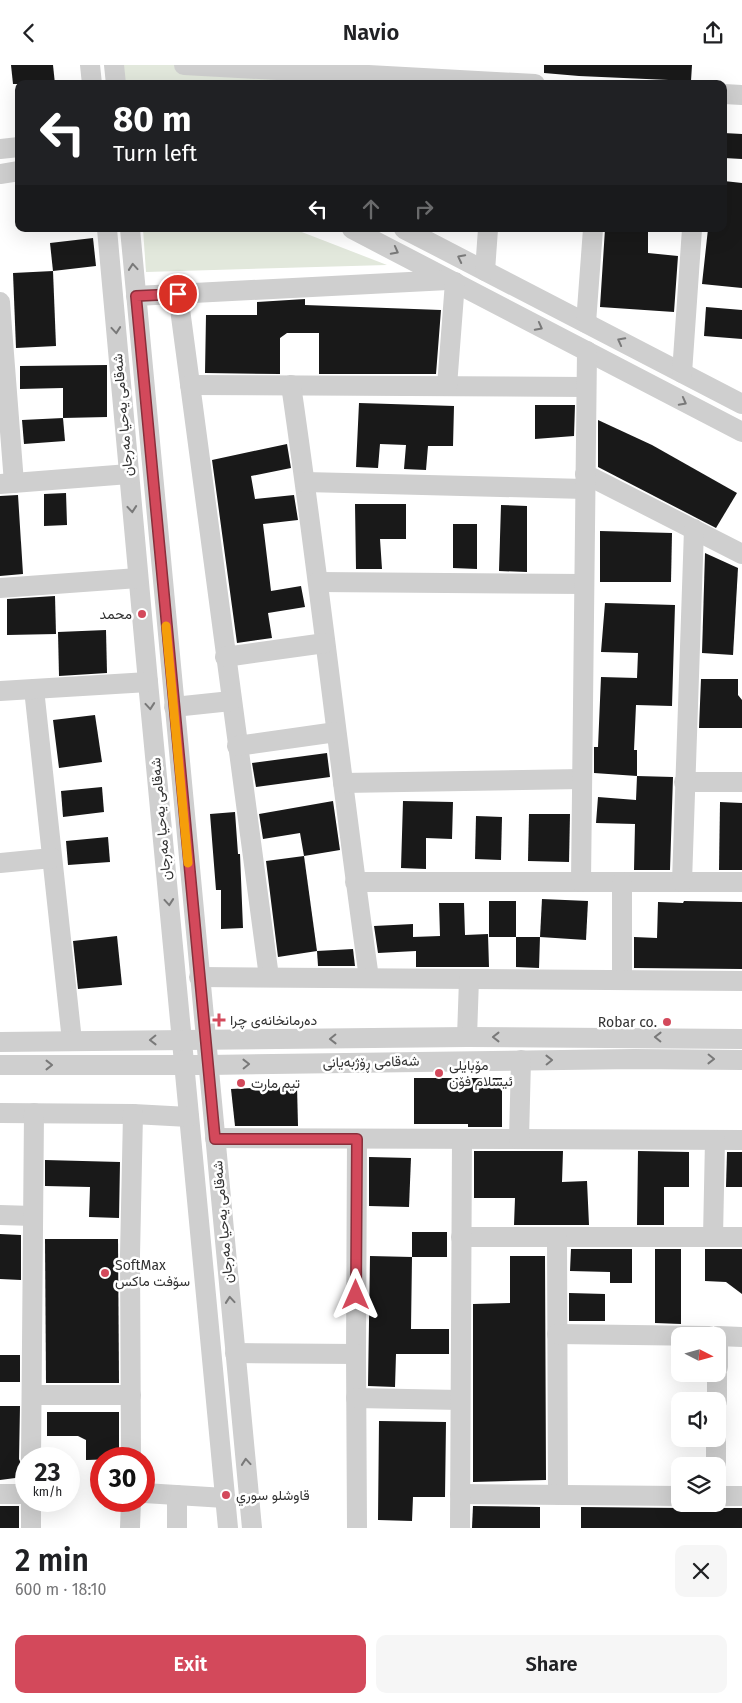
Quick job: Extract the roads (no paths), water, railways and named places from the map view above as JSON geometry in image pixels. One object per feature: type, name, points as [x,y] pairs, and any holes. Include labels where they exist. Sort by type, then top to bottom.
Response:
[{"type":"street","points":[[90,65],[92,80]]},
{"type":"street","points":[[114,65],[116,80]]},
{"type":"street","points":[[184,65],[416,71],[500,77],[515,80]]},
{"type":"street","points":[[727,94],[742,95]]},
{"type":"street","points":[[0,149],[15,147]]},
{"type":"street","points":[[0,174],[15,172]]},
{"type":"street","name":"شەقامی یەحیا مەرجان","points":[[107,232],[228,1528]]},
{"type":"street","name":"شەقامی یەحیا مەرجان","points":[[130,232],[252,1528]]},
{"type":"street","points":[[358,232],[742,433]]},
{"type":"street","points":[[410,232],[742,404]]},
{"type":"street","points":[[485,271],[488,232]]},
{"type":"street","points":[[586,323],[594,232]]},
{"type":"street","points":[[682,373],[692,232]]},
{"type":"street","points":[[136,296],[452,281]]},
{"type":"street","points":[[447,386],[452,281]]},
{"type":"street","points":[[178,294],[269,977]]},
{"type":"street","points":[[0,302],[7,484],[129,474]]},
{"type":"street","points":[[581,882],[587,351]]},
{"type":"street","points":[[631,375],[644,353]]},
{"type":"street","points":[[190,385],[586,387]]},
{"type":"street","points":[[291,385],[318,582],[355,882],[370,978]]},
{"type":"street","points":[[305,482],[585,481],[694,529],[742,554]]},
{"type":"street","points":[[682,882],[694,529]]},
{"type":"street","points":[[0,588],[138,578]]},
{"type":"street","points":[[318,582],[584,584]]},
{"type":"street","points":[[142,620],[166,619]]},
{"type":"street","points":[[225,657],[325,643]]},
{"type":"street","points":[[0,691],[148,682]]},
{"type":"street","points":[[34,689],[72,1041]]},
{"type":"street","points":[[174,707],[231,701]]},
{"type":"street","points":[[237,746],[336,732]]},
{"type":"street","points":[[343,783],[582,779]]},
{"type":"street","points":[[684,782],[742,782]]},
{"type":"street","points":[[0,863],[52,858]]},
{"type":"street","points":[[355,882],[742,882]]},
{"type":"street","points":[[622,882],[622,980]]},
{"type":"street","points":[[199,977],[742,981]]},
{"type":"street","points":[[467,1037],[469,979]]},
{"type":"street","name":"شەقامی ڕۆژبەیانی","points":[[0,1042],[467,1037],[742,1039]]},
{"type":"street","points":[[634,1037],[634,1059]]},
{"type":"street","name":"شەقامی ڕۆژبەیانی","points":[[0,1065],[208,1065],[634,1059],[742,1060]]},
{"type":"street","points":[[519,1139],[521,1060]]},
{"type":"street","points":[[0,1113],[133,1114],[189,1117]]},
{"type":"street","points":[[31,1447],[34,1113]]},
{"type":"street","points":[[131,1447],[130,1255],[133,1114]]},
{"type":"street","points":[[215,1139],[742,1140]]},
{"type":"street","points":[[357,1139],[357,1528]]},
{"type":"street","points":[[460,1528],[462,1139]]},
{"type":"street","points":[[714,1140],[714,1237]]},
{"type":"street","points":[[0,1215],[33,1216]]},
{"type":"street","points":[[461,1237],[742,1237]]},
{"type":"street","points":[[557,1237],[558,1495]]},
{"type":"street","points":[[557,1333],[671,1335]]},
{"type":"street","points":[[726,1336],[742,1337]]},
{"type":"street","points":[[235,1353],[356,1354]]},
{"type":"street","points":[[32,1395],[131,1395]]},
{"type":"street","points":[[356,1398],[460,1400]]},
{"type":"street","points":[[219,1429],[242,1427]]},
{"type":"street","points":[[0,1494],[15,1495]]},
{"type":"street","points":[[155,1494],[225,1498]]},
{"type":"street","points":[[460,1494],[671,1495]]},
{"type":"street","points":[[177,1495],[177,1528]]},
{"type":"street","points":[[726,1496],[742,1496]]},
{"type":"street","points":[[31,1512],[31,1528]]},
{"type":"street","points":[[130,1528],[131,1512]]},
{"type":"place","name":"محمد","points":[[142,614]]},
{"type":"place","name":"دەرمانخانەی چرا","points":[[219,1020]]},
{"type":"place","name":"Robar co.","points":[[667,1022]]},
{"type":"place","name":"مۆبایلی ئیسلام فۆن","points":[[439,1073]]},
{"type":"place","name":"تیم مارت","points":[[241,1083]]},
{"type":"place","name":"SoftMax سۆفت ماکس","points":[[105,1273]]},
{"type":"place","name":"قاوشلو سوري","points":[[226,1495]]}]
